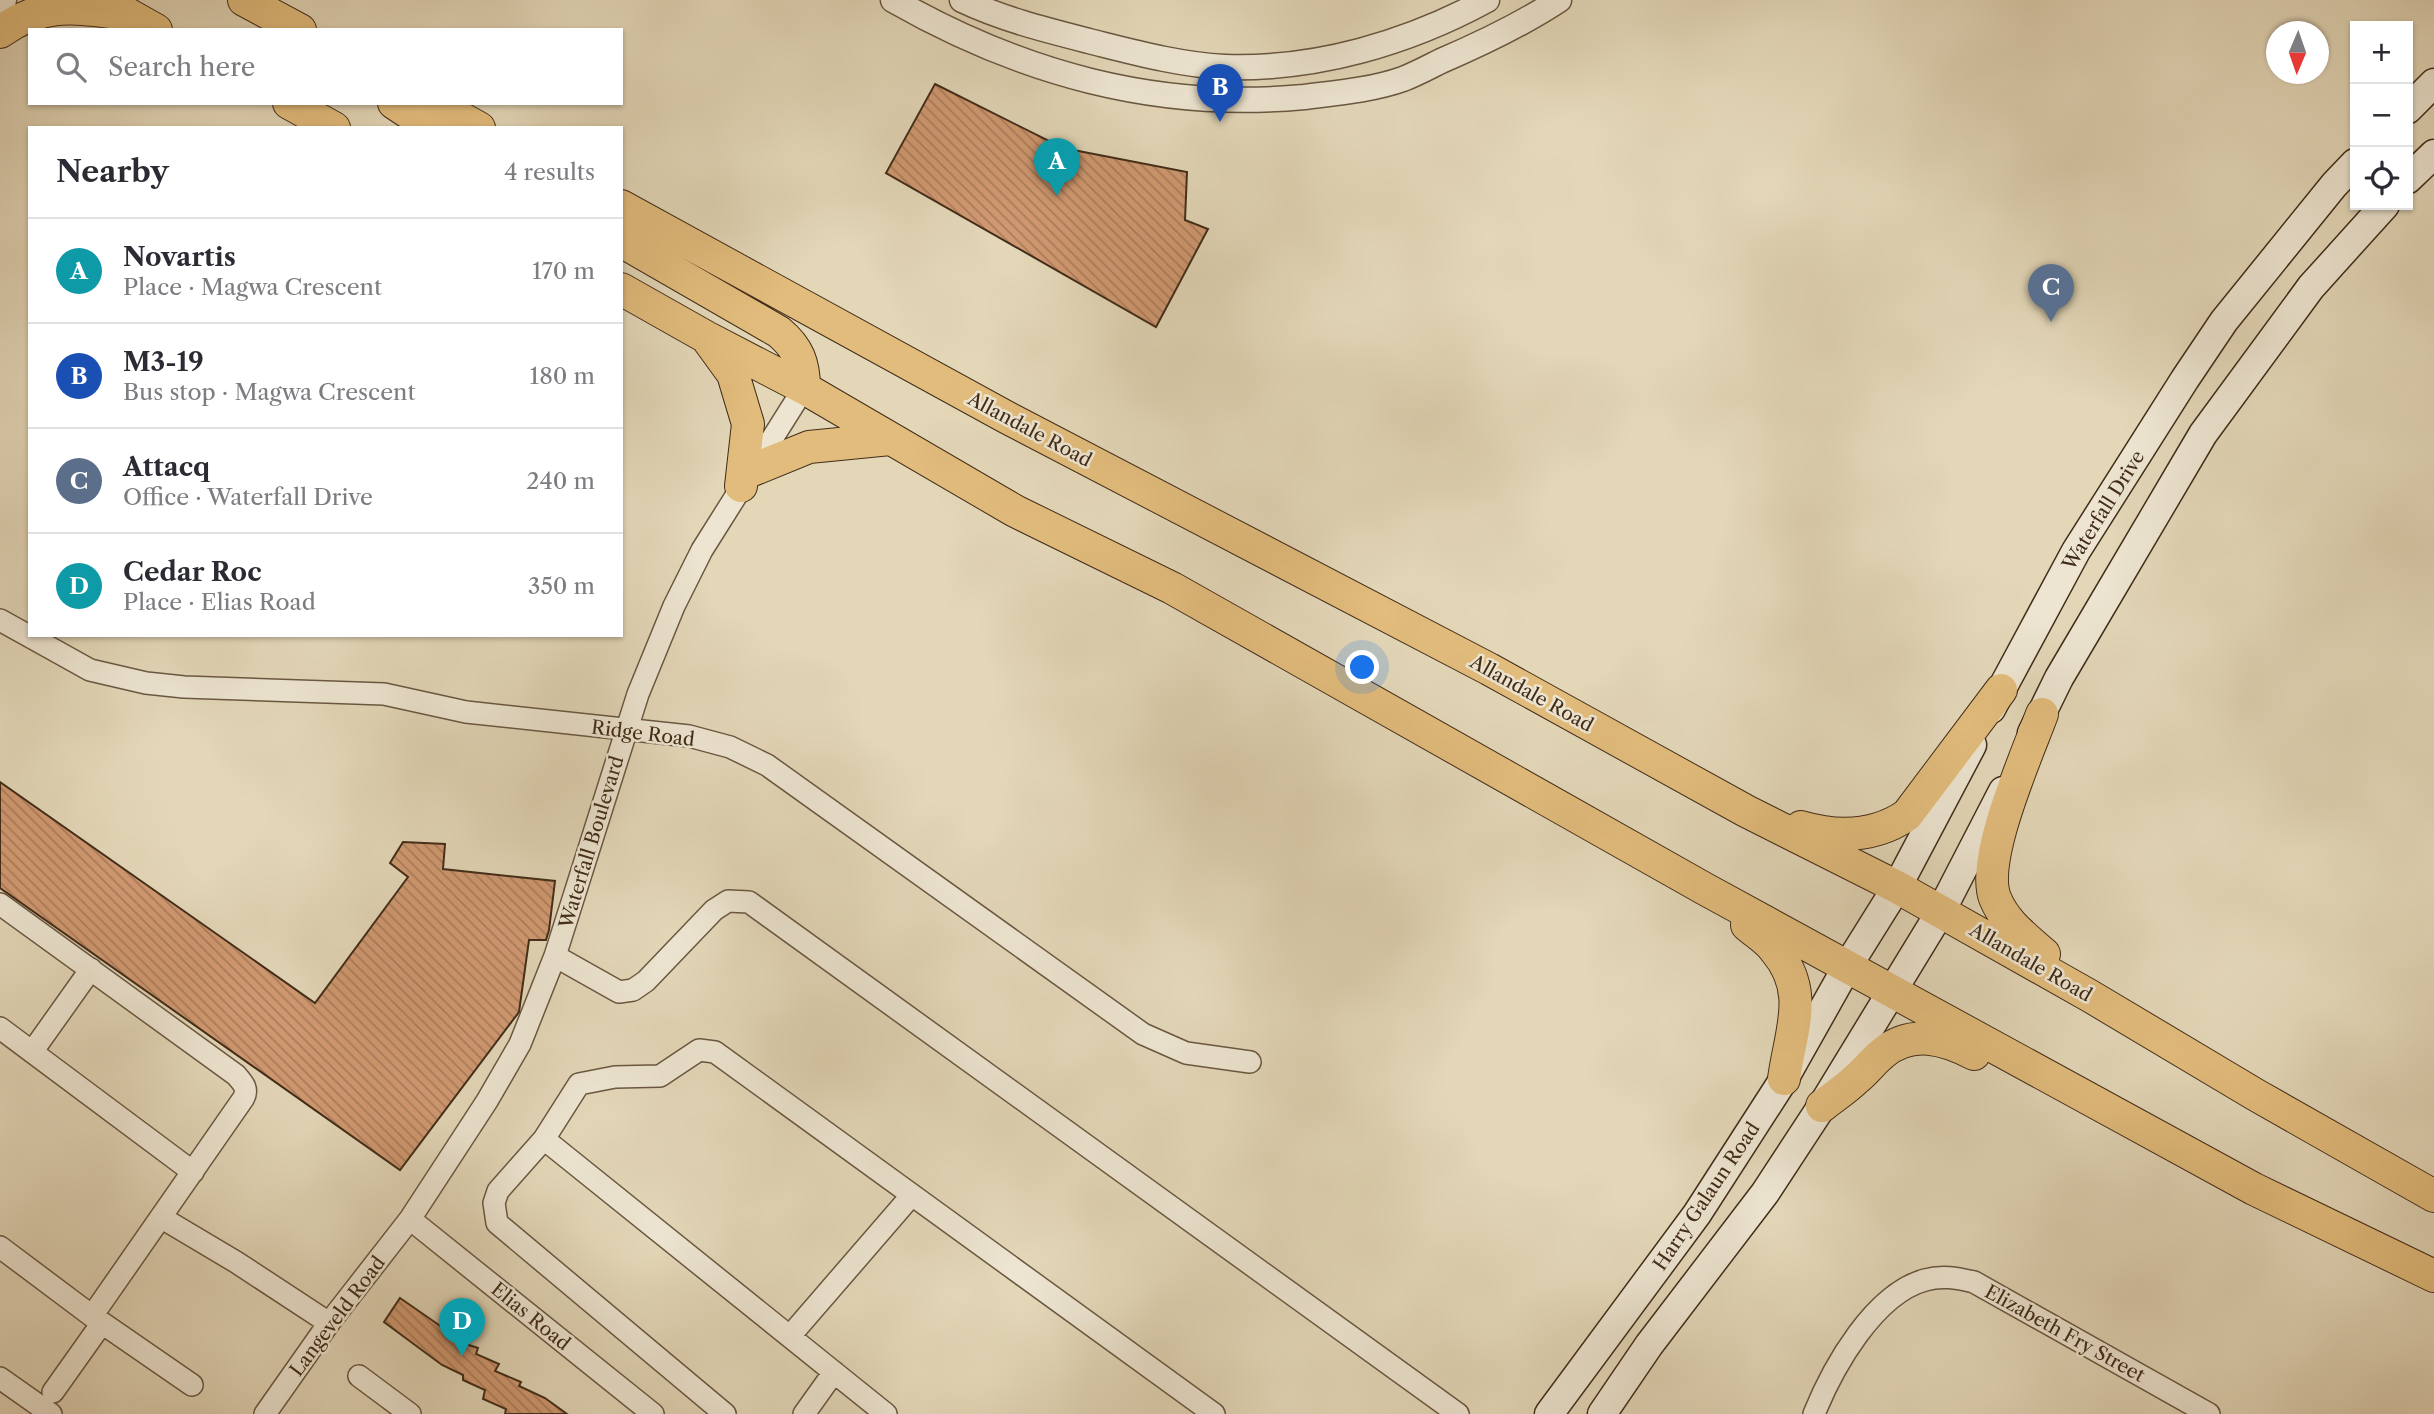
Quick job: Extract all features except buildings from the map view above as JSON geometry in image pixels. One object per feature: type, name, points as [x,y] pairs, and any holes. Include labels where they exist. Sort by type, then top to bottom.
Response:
[{"type":"main road","points":[[244,0],[296,28]]},
{"type":"main road","points":[[0,32],[13,22],[59,7],[114,7],[152,28]]},
{"type":"main road","points":[[2413,104],[2434,83]]},
{"type":"main road","points":[[293,105],[330,126]]},
{"type":"main road","points":[[397,105],[429,126]]},
{"type":"main road","points":[[439,105],[475,126]]},
{"type":"main road","points":[[2413,174],[2434,153]]},
{"type":"main road","name":"Waterfall Drive","points":[[1847,967],[1897,887],[2076,551],[2224,321],[2334,184],[2350,168]]},
{"type":"main road","name":"Allandale Road","points":[[623,207],[1006,417],[1489,669],[1746,811],[1941,911],[2434,1196]]},
{"type":"main road","points":[[1941,911],[2059,678],[2203,434],[2311,286],[2380,210]]},
{"type":"main road","points":[[623,242],[779,332],[797,350],[804,371],[804,388]]},
{"type":"main road","points":[[623,290],[804,388],[1015,511],[1172,588],[1705,889],[2254,1189],[2434,1276]]},
{"type":"main road","points":[[706,337],[733,374],[748,424],[746,479],[809,447],[890,439]]},
{"type":"main road","points":[[1746,811],[1819,832],[1844,835],[1867,833],[1891,826],[1907,815],[1918,802],[2001,690]]},
{"type":"main road","points":[[2042,714],[1997,839],[1993,888],[2002,911],[2014,928],[2090,996]]},
{"type":"main road","points":[[1705,889],[1775,949],[1794,985],[1797,1003],[1784,1079]]},
{"type":"main road","name":"Harry Galaun Road","points":[[1602,1414],[1649,1345],[1765,1192],[1822,1106],[1941,911]]},
{"type":"main road","name":"Harry Galaun Road","points":[[1549,1414],[1697,1214],[1784,1079],[1847,967]]},
{"type":"main road","points":[[1822,1106],[1855,1081],[1884,1052],[1898,1043],[1915,1039],[1944,1041],[2012,1070],[2062,1084]]},
{"type":"street","points":[[0,6],[4,0]]},
{"type":"street","points":[[893,0],[925,8],[994,50],[1049,70],[1106,85],[1181,98],[1264,100],[1337,93],[1403,79],[1524,23],[1559,0]]},
{"type":"street","points":[[962,0],[987,12],[1149,56],[1224,67],[1283,65],[1354,53],[1401,40],[1487,0]]},
{"type":"street","name":"Waterfall Boulevard","points":[[410,1219],[487,1101],[520,1044],[555,956],[638,694],[674,606],[702,550],[804,388]]},
{"type":"street","name":"Ridge Road","points":[[0,620],[28,636]]},
{"type":"street","name":"Ridge Road","points":[[31,637],[90,670],[146,683],[184,687],[384,694],[466,712],[689,736],[730,747],[767,765],[1143,1034],[1186,1053],[1250,1062]]},
{"type":"street","points":[[555,956],[619,992],[633,990],[646,981],[714,910],[728,901],[749,902],[1458,1414]]},
{"type":"street","points":[[0,904],[236,1075],[244,1083],[246,1094],[162,1218],[53,1392]]},
{"type":"street","points":[[32,1052],[91,970]]},
{"type":"street","points":[[1,1031],[193,1172]]},
{"type":"street","points":[[725,1414],[497,1223],[494,1203],[498,1191],[544,1139],[579,1084],[615,1077],[660,1076],[699,1050],[715,1052],[1214,1414]]},
{"type":"street","points":[[544,1139],[886,1414]]},
{"type":"street","points":[[790,1336],[911,1196]]},
{"type":"street","points":[[162,1218],[236,1262],[329,1323]]},
{"type":"street","name":"Langeveld Road","points":[[265,1414],[329,1323],[410,1219]]},
{"type":"street","name":"Elias Road","points":[[410,1219],[653,1414]]},
{"type":"street","points":[[0,1247],[97,1320],[192,1385]]},
{"type":"street","name":"Elizabeth Fry Street","points":[[1814,1414],[1853,1342],[1893,1295],[1927,1279],[1951,1276],[1974,1282],[2209,1414]]},
{"type":"street","points":[[804,1414],[834,1372]]},
{"type":"street","points":[[359,1376],[410,1414]]},
{"type":"street","points":[[0,1378],[51,1414]]},
{"type":"place","name":"M3-19","points":[[1220,122]]},
{"type":"place","name":"Novartis","points":[[1057,196]]},
{"type":"place","name":"Attacq","points":[[2051,322]]},
{"type":"place","name":"Cedar Roc","points":[[462,1356]]}]
